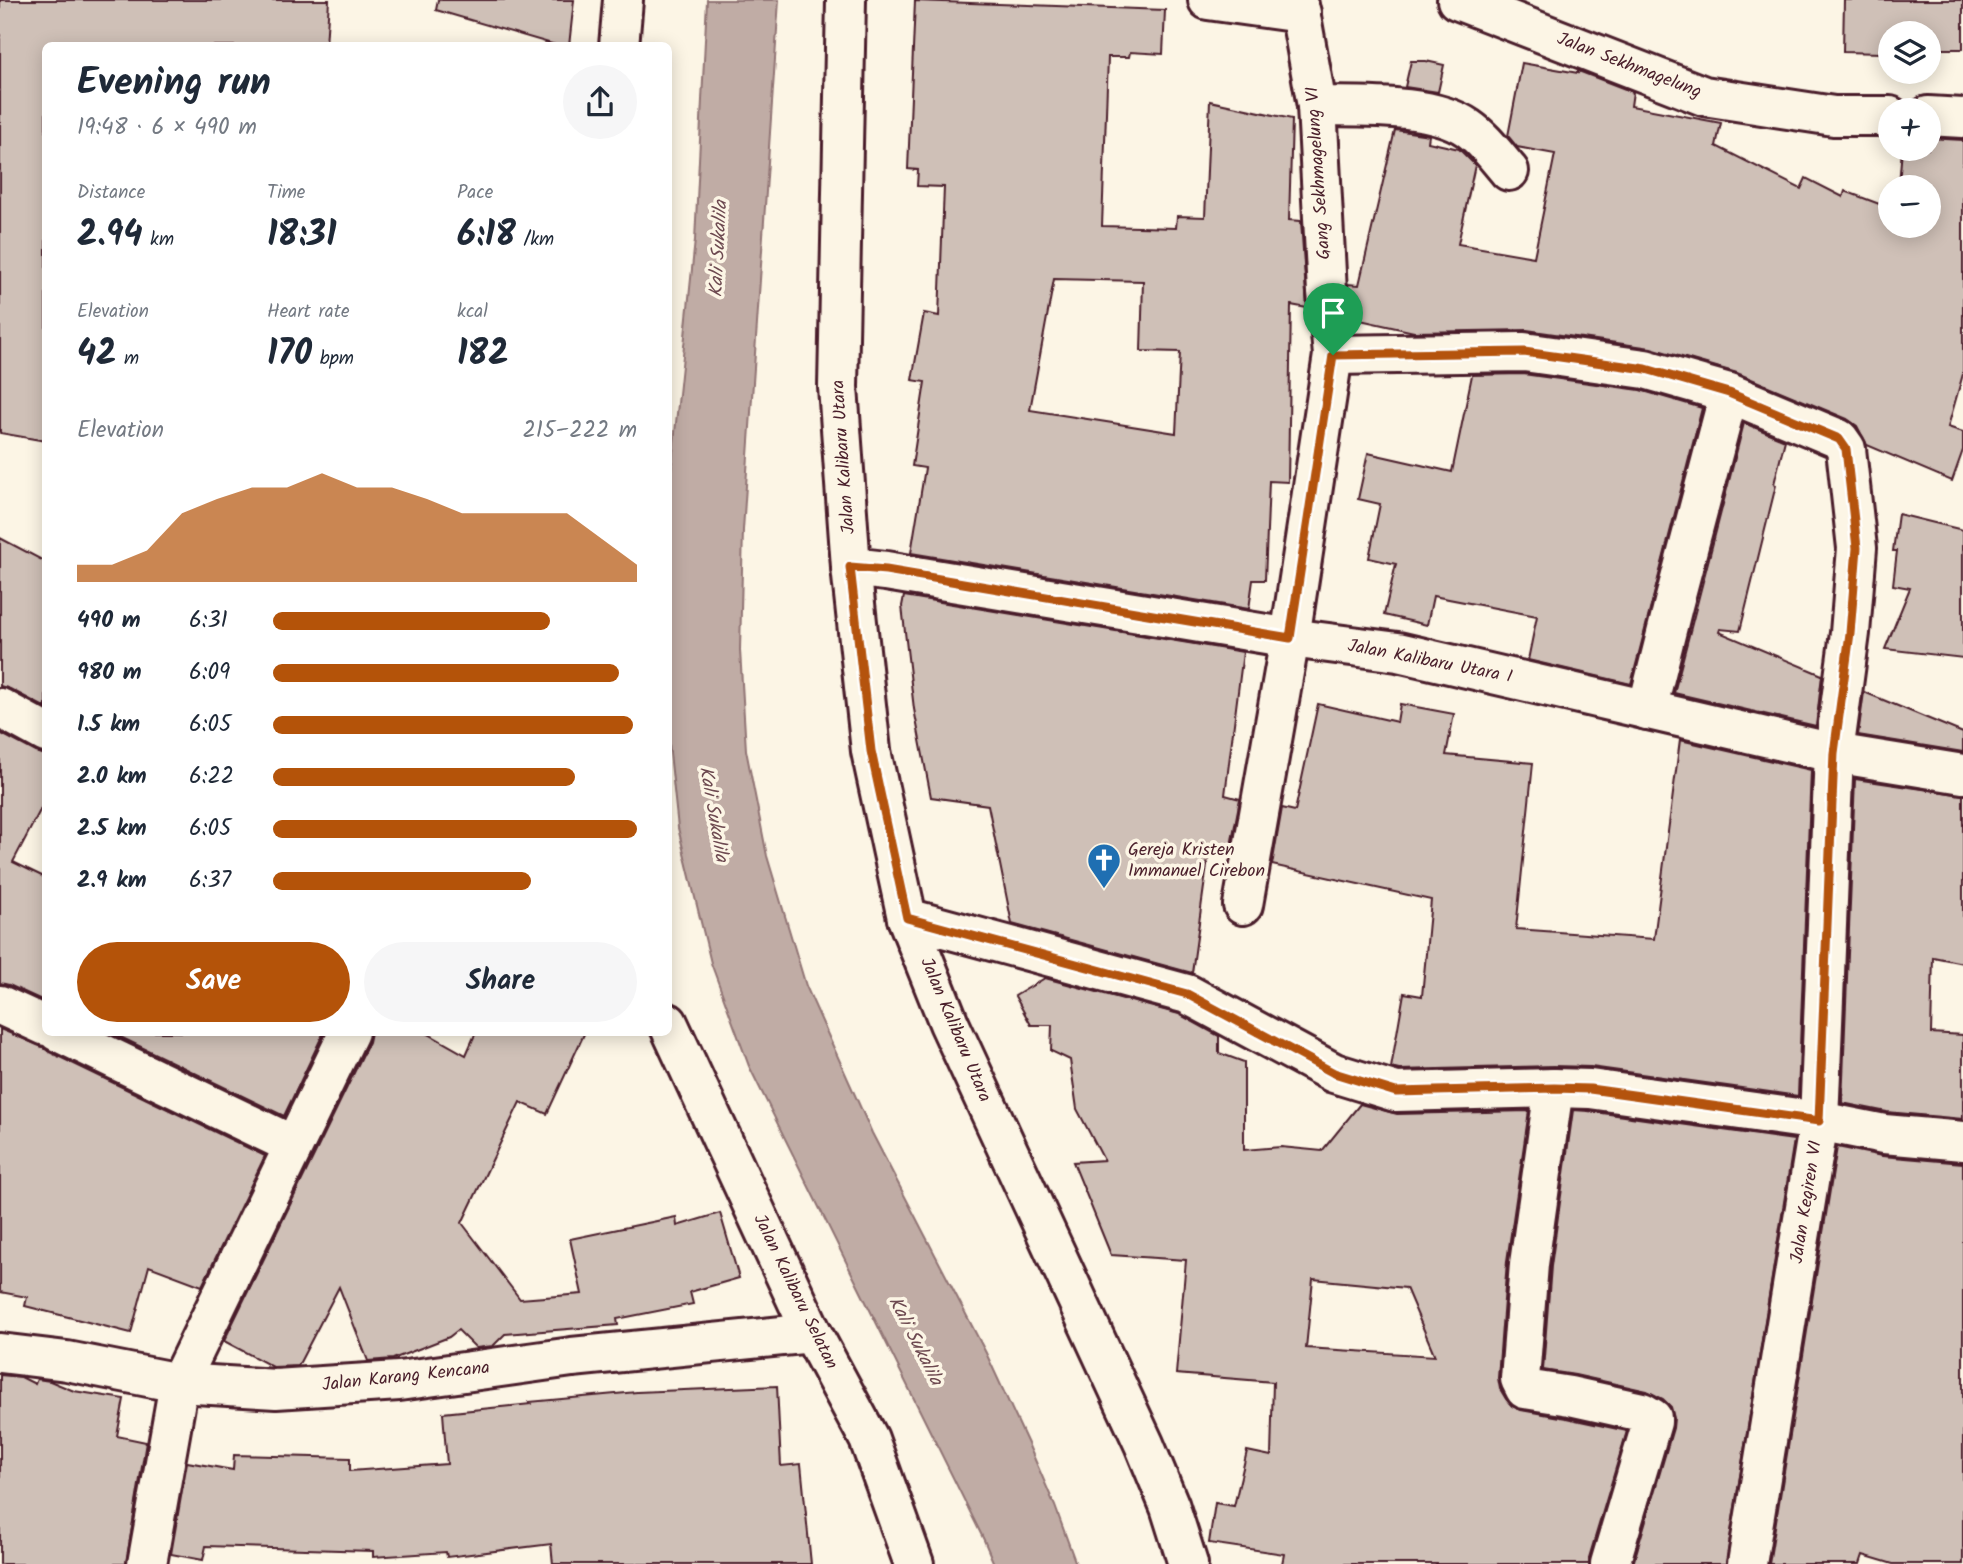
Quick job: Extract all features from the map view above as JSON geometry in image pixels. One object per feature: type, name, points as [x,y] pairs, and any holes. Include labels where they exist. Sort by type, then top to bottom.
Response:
[{"type":"street","points":[[619,42],[623,0]]},
{"type":"street","name":"Jalan Kalibaru Utara","points":[[846,0],[838,387],[850,567],[871,751],[907,918],[949,1023],[1144,1444],[1170,1507],[1188,1564]]},
{"type":"street","points":[[1208,0],[1300,7]]},
{"type":"street","name":"Jalan Sekhmagelung","points":[[1457,0],[1704,96],[1834,116],[1878,116]]},
{"type":"street","name":"Gang Sekhmagelung VI","points":[[1243,905],[1290,638],[1333,355],[1317,106],[1300,7]]},
{"type":"street","points":[[1317,106],[1413,109],[1465,125],[1509,172]]},
{"type":"street","points":[[1941,117],[1963,118]]},
{"type":"street","name":"Jalan Kegiren VI","points":[[1333,355],[1524,352],[1646,369],[1729,393],[1839,439],[1846,449],[1857,548],[1850,633],[1834,753],[1819,1121],[1748,1564]]},
{"type":"street","points":[[1647,710],[1729,393]]},
{"type":"street","name":"Jalan Kalibaru Utara I","points":[[850,567],[886,570],[1290,638],[1398,652],[1834,753],[1963,774]]},
{"type":"street","points":[[0,708],[42,731]]},
{"type":"street","points":[[907,918],[1187,994],[1334,1073],[1396,1092],[1590,1089],[1819,1121],[1884,1134],[1963,1141]]},
{"type":"street","points":[[0,1005],[42,1025]]},
{"type":"street","name":"Jalan Kalibaru Selatan","points":[[672,1032],[812,1333],[869,1439],[914,1564]]},
{"type":"street","points":[[66,1036],[293,1145]]},
{"type":"street","points":[[147,1564],[179,1383],[347,1036]]},
{"type":"street","points":[[1554,1088],[1529,1264],[1520,1379],[1525,1389],[1642,1412],[1652,1418],[1610,1564]]},
{"type":"street","name":"Jalan Karang Kencana","points":[[0,1353],[66,1361],[179,1383],[276,1389],[398,1381],[572,1357],[812,1333]]},
{"type":"water","name":"Kali Sukalila","points":[[707,0],[779,0],[743,530],[740,650],[746,750],[767,856],[806,986],[872,1133],[986,1353],[1055,1506],[1076,1564],[994,1564],[749,1066],[711,963],[678,828],[672,772],[672,461],[695,240]]},
{"type":"building","points":[[0,0],[329,0],[326,42],[42,42],[42,440],[0,433]]},
{"type":"building","points":[[438,0],[574,0],[569,42],[545,42],[436,10]]},
{"type":"building","points":[[1844,0],[1963,0],[1963,49],[1941,49],[1941,21],[1878,21],[1878,53],[1843,52]]},
{"type":"building","points":[[915,1],[1165,10],[1163,54],[1130,52],[1129,57],[1108,57],[1102,226],[1176,228],[1177,216],[1205,217],[1210,101],[1292,119],[1289,220],[1301,221],[1307,308],[1291,305],[1288,482],[1269,481],[1265,580],[1253,580],[1249,609],[911,553],[925,468],[912,466],[925,382],[912,380],[924,313],[939,316],[944,187],[917,186],[918,170],[908,169]],"holes":[[[1054,279],[1143,281],[1141,351],[1180,352],[1176,433],[1030,410]]]},
{"type":"building","points":[[1411,61],[1444,65],[1438,92],[1405,87]]},
{"type":"building","points":[[1522,63],[1578,71],[1633,92],[1631,106],[1721,123],[1716,146],[1801,189],[1806,178],[1843,197],[1845,191],[1878,203],[1878,238],[1941,238],[1941,175],[1900,175],[1901,161],[1941,161],[1941,139],[1963,140],[1963,374],[1948,427],[1963,432],[1963,450],[1952,481],[1867,445],[1857,426],[1847,419],[1737,373],[1651,348],[1527,330],[1414,332],[1351,318],[1348,284],[1359,285],[1395,130],[1429,135],[1428,142],[1459,149],[1475,165],[1458,244],[1534,257],[1555,154],[1517,147],[1508,136]]},
{"type":"building","points":[[1523,374],[1640,390],[1702,408],[1631,684],[1528,660],[1537,616],[1433,596],[1427,625],[1384,615],[1396,564],[1369,558],[1380,504],[1358,499],[1368,453],[1452,472],[1472,375]]},
{"type":"building","points":[[1744,423],[1785,440],[1740,631],[1720,629],[1719,632],[1822,675],[1816,726],[1674,693]]},
{"type":"building","points":[[1898,514],[1963,530],[1963,658],[1885,649],[1910,588],[1893,585],[1897,551],[1893,551]]},
{"type":"building","points":[[0,538],[42,560],[42,706],[0,686]]},
{"type":"building","points":[[904,596],[1243,652],[1225,795],[1240,799],[1229,856],[1209,851],[1192,973],[1012,924],[988,805],[931,797],[914,709],[902,606]]},
{"type":"building","points":[[1864,692],[1963,733],[1963,752],[1858,735]]},
{"type":"building","points":[[1318,704],[1397,722],[1400,704],[1454,714],[1446,755],[1533,763],[1516,929],[1654,939],[1680,740],[1811,770],[1798,1096],[1591,1067],[1391,1068],[1404,993],[1422,996],[1431,900],[1272,865],[1282,808],[1295,811]]},
{"type":"building","points":[[0,733],[42,754],[42,807],[13,862],[42,876],[42,1000],[0,983]]},
{"type":"building","points":[[1855,779],[1963,795],[1963,963],[1933,957],[1931,1033],[1963,1035],[1963,1119],[1887,1112],[1842,1103]]},
{"type":"building","points":[[1045,978],[1179,1014],[1219,1036],[1219,1053],[1244,1062],[1244,1150],[1281,1147],[1322,1151],[1360,1104],[1397,1114],[1529,1111],[1507,1261],[1498,1378],[1506,1399],[1521,1410],[1627,1431],[1589,1564],[1282,1564],[1284,1554],[1209,1543],[1215,1503],[1234,1506],[1247,1451],[1271,1456],[1273,1382],[1176,1374],[1186,1260],[1111,1255],[1073,1162],[1104,1160],[1077,1109],[1070,1060],[1051,1051],[1052,1025],[1031,1025],[1015,996]],"holes":[[[1313,1279],[1406,1288],[1435,1356],[1306,1348]]]},
{"type":"building","points":[[0,1029],[43,1047],[265,1156],[202,1286],[149,1266],[131,1333],[25,1306],[27,1297],[0,1292]]},
{"type":"building","points":[[118,1036],[322,1036],[284,1116]]},
{"type":"building","points":[[370,1036],[432,1036],[466,1055],[474,1036],[583,1036],[547,1114],[520,1102],[462,1223],[520,1299],[582,1294],[570,1239],[676,1217],[677,1226],[720,1213],[739,1278],[690,1292],[693,1304],[617,1319],[618,1325],[505,1334],[493,1346],[476,1348],[458,1330],[449,1337],[393,1359],[368,1361],[339,1287],[298,1366],[273,1367],[224,1341]]},
{"type":"building","points":[[1573,1110],[1794,1140],[1726,1564],[1633,1564],[1673,1428],[1671,1407],[1663,1399],[1647,1391],[1543,1370],[1551,1266]]},
{"type":"building","points":[[1837,1147],[1882,1156],[1963,1163],[1963,1564],[1893,1564],[1863,1555],[1860,1564],[1769,1564]]},
{"type":"building","points":[[0,1375],[21,1377],[35,1384],[37,1379],[50,1381],[74,1391],[124,1399],[117,1436],[146,1442],[126,1564],[0,1564]]},
{"type":"building","points":[[777,1386],[781,1466],[801,1464],[811,1564],[553,1564],[551,1544],[447,1557],[446,1552],[373,1557],[373,1551],[206,1546],[203,1560],[171,1554],[187,1462],[233,1470],[234,1455],[350,1458],[350,1471],[447,1464],[443,1413],[637,1392]]},
{"type":"place","name":"Gereja Kristen Immanuel Cirebon","points":[[1104,890]]},
{"type":"route","points":[[1524,352],[1646,369],[1729,393],[1843,443],[1849,462],[1857,548],[1850,633],[1834,753],[1819,1121],[1590,1089],[1396,1092],[1334,1073],[1187,994],[907,918],[871,751],[850,567],[886,570],[1290,638],[1333,355],[1524,352]]}]
